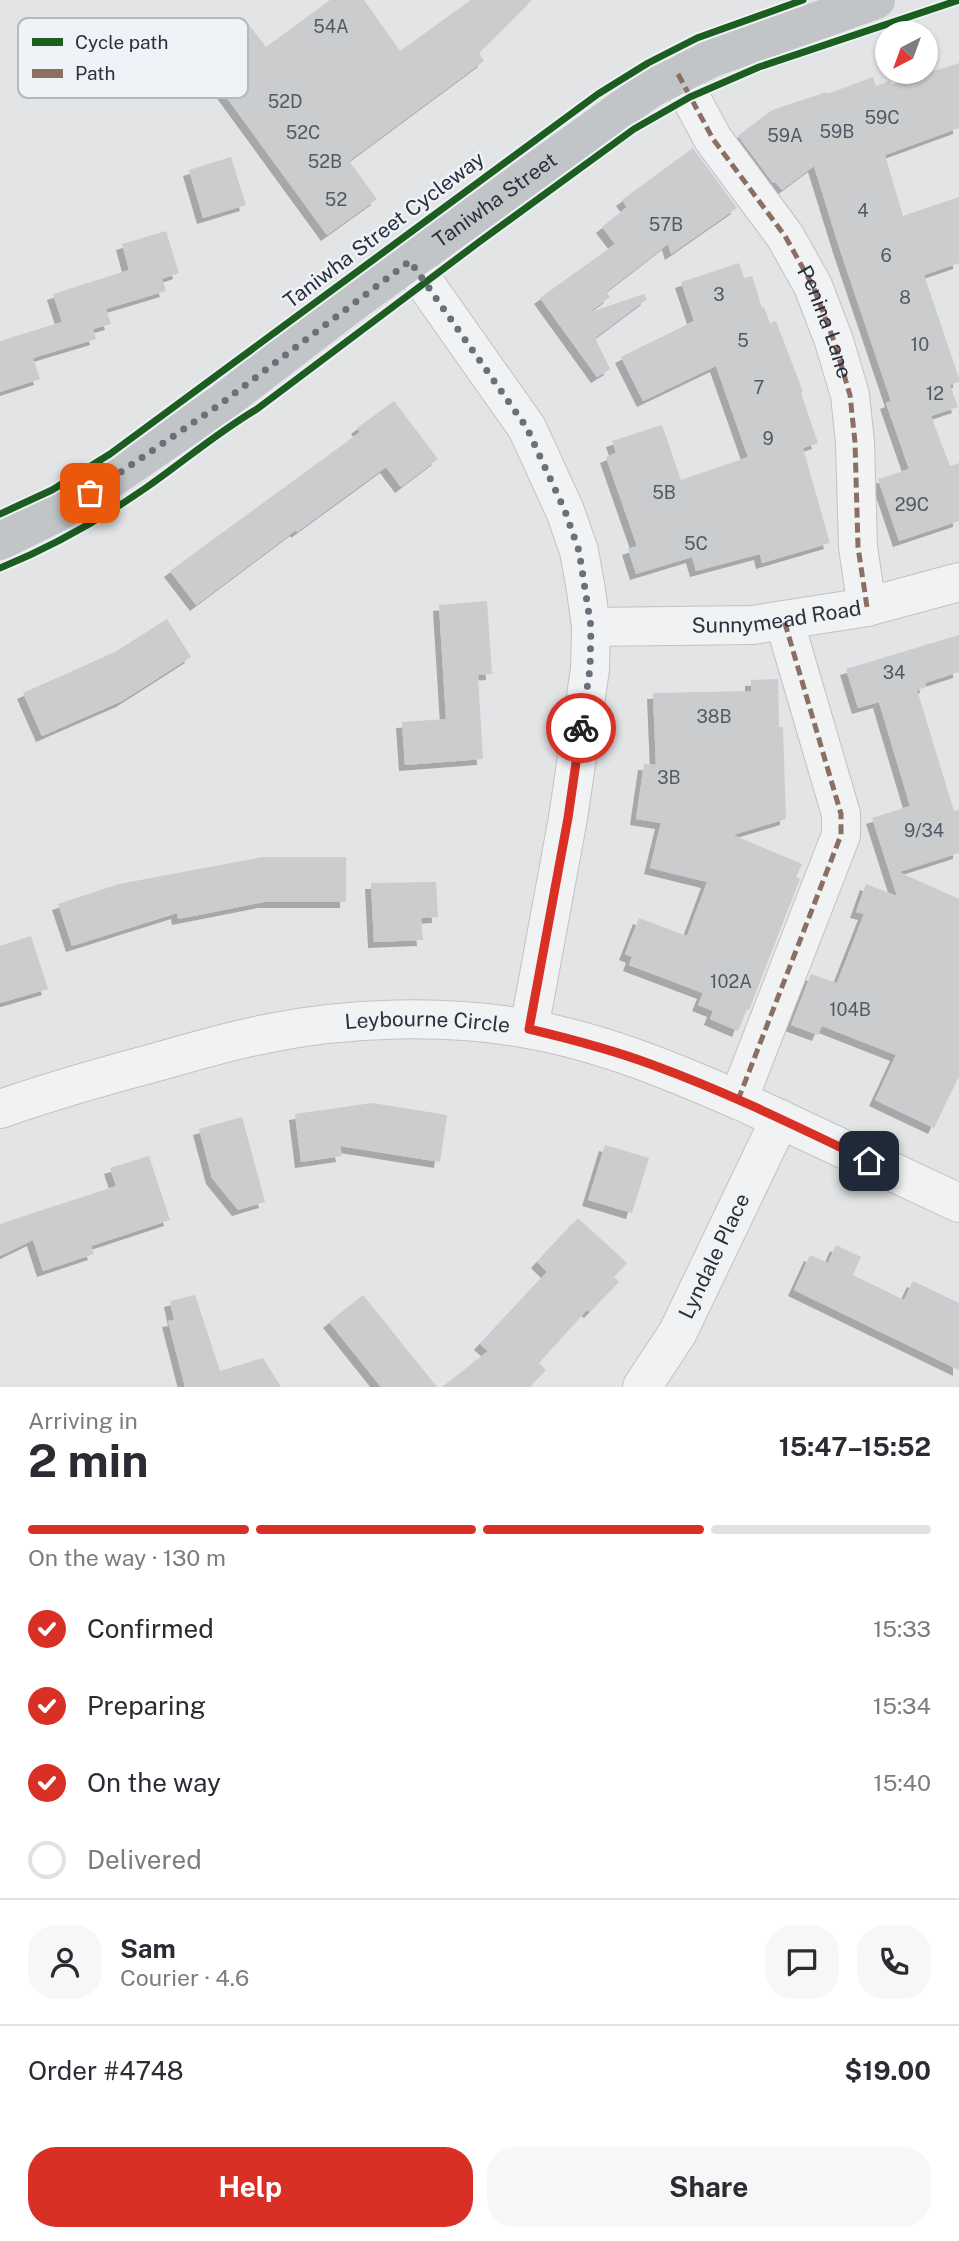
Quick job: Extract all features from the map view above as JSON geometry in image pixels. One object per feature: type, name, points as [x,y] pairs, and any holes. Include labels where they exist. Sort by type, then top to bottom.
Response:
[{"type":"main road","name":"Taniwha Street","points":[[0,541],[90,493],[219,405],[410,261],[650,89],[712,58],[876,0]]},
{"type":"street","name":"Penina Lane","points":[[678,74],[713,139],[785,236],[813,286],[834,341],[850,395],[855,442],[858,547],[867,607]]},
{"type":"street","points":[[410,261],[527,428],[565,511],[579,551],[591,627],[590,669],[568,818],[529,1029]]},
{"type":"street","name":"Sunnymead Road","points":[[591,627],[753,625],[867,607],[959,582]]},
{"type":"street","points":[[738,1100],[841,835],[841,814],[784,620]]},
{"type":"street","name":"Leybourne Circle","points":[[0,1109],[64,1087],[267,1033],[364,1021],[422,1019],[475,1022],[529,1029],[593,1045],[652,1064],[780,1119],[959,1203]]},
{"type":"street","name":"Lyndale Place","points":[[642,1387],[678,1332],[780,1119]]},
{"type":"building","points":[[330,0],[364,0],[400,51],[471,0],[532,0],[479,53],[484,61],[349,161],[377,199],[327,235],[227,98],[248,98],[248,24],[266,47]]},
{"type":"building","points":[[959,63],[959,128],[885,155],[903,216],[959,197],[959,263],[924,275],[959,378],[959,382],[950,385],[958,407],[931,416],[950,466],[959,463],[959,521],[899,541],[878,479],[909,469],[886,403],[891,401],[814,166],[782,190],[773,183],[738,136],[772,110],[873,77],[876,86],[938,84],[938,70]]},
{"type":"building","points":[[693,148],[737,208],[671,254],[668,244],[606,292],[610,297],[588,313],[644,294],[647,299],[595,338],[610,369],[597,377],[540,298],[615,244],[602,227],[627,207],[622,200]]},
{"type":"building","points":[[231,157],[246,205],[203,218],[189,170]]},
{"type":"building","points":[[166,231],[179,273],[162,279],[166,291],[106,309],[111,324],[93,329],[96,339],[33,358],[40,379],[0,392],[0,341],[62,322],[53,294],[129,270],[122,244]]},
{"type":"building","points":[[739,263],[744,278],[752,276],[762,308],[764,307],[770,323],[776,321],[803,392],[801,393],[818,443],[803,448],[830,543],[762,563],[760,554],[696,571],[692,557],[636,574],[628,549],[637,546],[606,457],[616,453],[612,441],[662,425],[681,480],[748,457],[716,366],[643,401],[621,357],[694,321],[681,282]]},
{"type":"building","points":[[394,401],[438,459],[401,487],[386,467],[196,605],[170,571],[360,432],[357,428]]},
{"type":"building","points":[[487,601],[492,674],[478,675],[483,759],[405,765],[402,722],[446,719],[439,605]]},
{"type":"building","points":[[167,619],[191,657],[122,701],[42,736],[23,693],[115,652]]},
{"type":"building","points":[[959,635],[959,672],[925,683],[926,687],[917,690],[954,811],[959,810],[959,853],[899,872],[959,899],[959,1076],[934,1128],[875,1100],[896,1055],[822,1026],[818,1035],[791,1025],[811,974],[837,983],[864,914],[856,912],[866,884],[897,896],[872,818],[910,806],[879,702],[858,708],[846,669]]},
{"type":"building","points":[[778,679],[779,727],[783,727],[786,819],[733,835],[802,864],[796,877],[800,879],[749,1010],[747,1009],[738,1031],[710,1019],[713,1011],[698,1005],[703,993],[629,965],[632,957],[625,954],[639,918],[687,936],[707,882],[650,868],[661,823],[636,819],[644,764],[656,765],[653,693],[751,691],[751,680]]},
{"type":"building","points":[[263,857],[346,857],[346,902],[264,902],[178,919],[177,913],[72,946],[58,904],[119,884]]},
{"type":"building","points":[[436,882],[438,917],[421,918],[423,940],[374,942],[371,883]]},
{"type":"building","points":[[31,936],[48,989],[0,1003],[0,946]]},
{"type":"building","points":[[372,1103],[447,1115],[440,1162],[340,1146],[342,1156],[301,1162],[295,1114]]},
{"type":"building","points":[[242,1117],[265,1202],[238,1210],[212,1178],[199,1129]]},
{"type":"building","points":[[605,1145],[649,1158],[632,1213],[588,1200]]},
{"type":"building","points":[[149,1156],[170,1220],[91,1246],[94,1254],[43,1271],[33,1240],[0,1256],[0,1224],[116,1186],[110,1168]]},
{"type":"building","points":[[578,1218],[627,1263],[614,1277],[619,1282],[590,1312],[587,1310],[539,1363],[546,1370],[530,1387],[442,1387],[488,1351],[480,1344],[547,1272],[537,1262]]},
{"type":"building","points":[[836,1245],[861,1257],[853,1275],[904,1300],[913,1281],[959,1303],[959,1370],[794,1290],[810,1255],[828,1263]]},
{"type":"building","points":[[195,1295],[220,1371],[263,1358],[281,1387],[185,1387],[168,1321],[174,1320],[170,1301]]},
{"type":"building","points":[[363,1295],[437,1387],[381,1387],[329,1322]]},
{"type":"marked path","points":[[678,74],[713,139],[785,236],[813,286],[834,341],[850,395],[855,442],[858,547],[867,607]]},
{"type":"marked path","points":[[738,1100],[841,835],[841,814],[784,620]]},
{"type":"cycle path","name":"Taniwha Street Cycleway","points":[[0,514],[52,490],[110,454],[598,94],[648,63],[697,38],[803,0]]},
{"type":"cycle path","points":[[0,568],[76,532],[147,487],[257,409],[634,129],[690,97],[759,67],[959,0]]},
{"type":"way so far","points":[[90,493],[219,405],[410,261],[527,428],[565,511],[579,551],[591,627],[590,669],[581,728]]},
{"type":"route","points":[[581,728],[568,818],[529,1029],[593,1045],[652,1064],[709,1087],[869,1161]]}]
